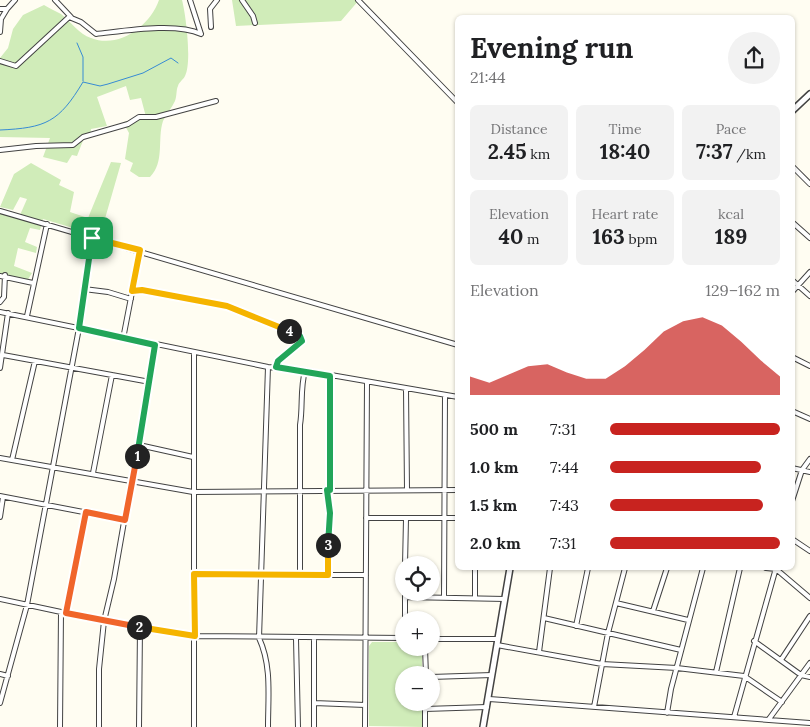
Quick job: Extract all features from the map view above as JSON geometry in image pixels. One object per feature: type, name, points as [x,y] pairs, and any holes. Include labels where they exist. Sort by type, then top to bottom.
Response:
[{"type":"street","points":[[0,32],[1,18],[15,0]]},
{"type":"street","points":[[56,0],[71,17],[96,34],[158,29],[194,30],[201,34],[190,0]]},
{"type":"street","points":[[211,27],[210,9],[217,0]]},
{"type":"street","points":[[242,0],[253,16],[255,24]]},
{"type":"street","points":[[358,0],[455,100]]},
{"type":"street","points":[[0,10],[7,10]]},
{"type":"street","points":[[0,61],[16,66],[71,17]]},
{"type":"street","points":[[795,108],[810,94]]},
{"type":"street","points":[[0,150],[36,146],[73,145],[83,137],[128,124],[140,117],[156,117],[216,101]]},
{"type":"street","points":[[795,169],[810,184]]},
{"type":"street","points":[[0,211],[140,250],[455,344]]},
{"type":"street","points":[[27,316],[46,224]]},
{"type":"street","points":[[795,225],[810,238]]},
{"type":"street","points":[[0,704],[27,605],[44,506],[79,328],[92,238]]},
{"type":"street","points":[[123,339],[140,250]]},
{"type":"street","points":[[795,289],[810,272]]},
{"type":"street","points":[[0,302],[4,297],[3,276],[33,283]]},
{"type":"street","points":[[795,283],[810,296]]},
{"type":"street","points":[[84,289],[108,292],[131,299]]},
{"type":"street","points":[[132,291],[142,290],[227,306],[300,336],[302,341],[278,361],[276,367]]},
{"type":"street","points":[[0,312],[27,316],[123,339],[194,353],[232,358],[268,367],[305,371],[455,397]]},
{"type":"street","points":[[0,368],[8,313]]},
{"type":"street","points":[[99,727],[99,669],[104,620],[139,445],[155,345]]},
{"type":"street","points":[[194,353],[194,727]]},
{"type":"street","points":[[3,355],[72,366],[150,382]]},
{"type":"street","points":[[795,358],[810,366]]},
{"type":"street","points":[[12,460],[35,361]]},
{"type":"street","points":[[268,367],[259,638],[266,653],[268,670],[268,727]]},
{"type":"street","points":[[300,574],[302,382],[305,371]]},
{"type":"street","points":[[93,473],[112,375]]},
{"type":"street","points":[[328,575],[330,376]]},
{"type":"street","points":[[365,727],[367,382]]},
{"type":"street","points":[[406,389],[406,490]]},
{"type":"street","points":[[444,597],[445,395]]},
{"type":"street","points":[[795,412],[810,419]]},
{"type":"street","points":[[139,445],[193,457]]},
{"type":"street","points":[[0,458],[193,492],[366,489],[455,490]]},
{"type":"street","points":[[795,492],[802,470],[810,459]]},
{"type":"street","points":[[795,469],[810,472]]},
{"type":"street","points":[[0,517],[1,497],[125,520]]},
{"type":"street","points":[[66,613],[86,512]]},
{"type":"street","points":[[366,518],[455,518]]},
{"type":"street","points":[[405,556],[406,519]]},
{"type":"street","points":[[795,541],[810,551]]},
{"type":"street","points":[[475,570],[475,598]]},
{"type":"street","points":[[484,727],[510,570]]},
{"type":"street","points":[[539,652],[550,570]]},
{"type":"street","points":[[576,626],[588,570]]},
{"type":"street","points":[[594,707],[608,633],[624,570]]},
{"type":"street","points":[[653,611],[666,570]]},
{"type":"street","points":[[667,713],[688,620],[702,570]]},
{"type":"street","points":[[716,672],[740,570]]},
{"type":"street","points":[[734,717],[775,570]]},
{"type":"street","points":[[778,570],[810,598]]},
{"type":"street","points":[[194,574],[366,574]]},
{"type":"street","points":[[440,597],[505,599]]},
{"type":"street","points":[[0,599],[60,612],[195,636],[296,639],[395,638]]},
{"type":"street","points":[[616,603],[688,620]]},
{"type":"street","points":[[60,612],[60,727]]},
{"type":"street","points":[[780,660],[810,616]]},
{"type":"street","points":[[544,618],[681,650]]},
{"type":"street","points":[[140,627],[140,727]]},
{"type":"street","points":[[296,639],[298,727]]},
{"type":"street","points":[[314,639],[314,727]]},
{"type":"street","points":[[440,639],[498,639]]},
{"type":"street","points":[[754,641],[801,675],[810,677]]},
{"type":"street","points":[[497,646],[602,664],[677,668],[744,676],[782,702]]},
{"type":"street","points":[[769,719],[810,663]]},
{"type":"street","points":[[0,674],[8,676]]},
{"type":"street","points":[[440,677],[492,675]]},
{"type":"street","points":[[489,699],[810,723]]},
{"type":"street","points":[[314,702],[365,705]]},
{"type":"street","points":[[440,708],[488,708]]},
{"type":"street","points":[[425,711],[425,727]]},
{"type":"green space","points":[[159,0],[182,0],[187,27],[188,61],[185,76],[177,88],[175,101],[163,121],[158,164],[150,177],[139,177],[130,171],[133,163],[125,159],[129,133],[123,122],[146,117],[141,98],[130,100],[126,86],[97,97],[107,126],[91,129],[90,137],[84,138],[77,156],[72,155],[67,163],[43,157],[50,138],[0,137],[0,58],[8,48],[13,29],[23,15],[44,5],[61,14],[87,36],[102,41],[112,40],[122,38],[141,26],[155,10]]},
{"type":"green space","points":[[232,0],[359,0],[341,21],[236,26]]},
{"type":"green space","points":[[111,162],[121,163],[100,236],[43,219],[40,230],[30,228],[25,242],[37,247],[36,253],[18,248],[14,266],[32,273],[27,281],[0,274],[0,210],[20,215],[27,199],[20,197],[13,210],[0,207],[14,174],[31,163],[61,180],[59,185],[74,192],[70,212],[88,218]]},
{"type":"green space","points":[[372,642],[395,642],[395,656],[422,656],[422,666],[395,666],[395,711],[422,711],[423,727],[369,726],[369,646]]},
{"type":"waterway","points":[[77,43],[83,57],[83,81]]},
{"type":"waterway","points":[[0,130],[29,127],[50,120],[66,106],[83,82],[100,86],[143,73],[171,58],[178,63]]},
{"type":"route","points":[[92,238],[140,250],[132,291],[142,290],[154,294],[160,293],[227,306],[287,330],[300,336],[302,341],[278,361],[276,367],[330,376],[330,490],[327,490],[330,513],[328,575],[194,574],[195,636],[66,613],[86,512],[125,520],[155,345],[79,328],[92,238]]}]
